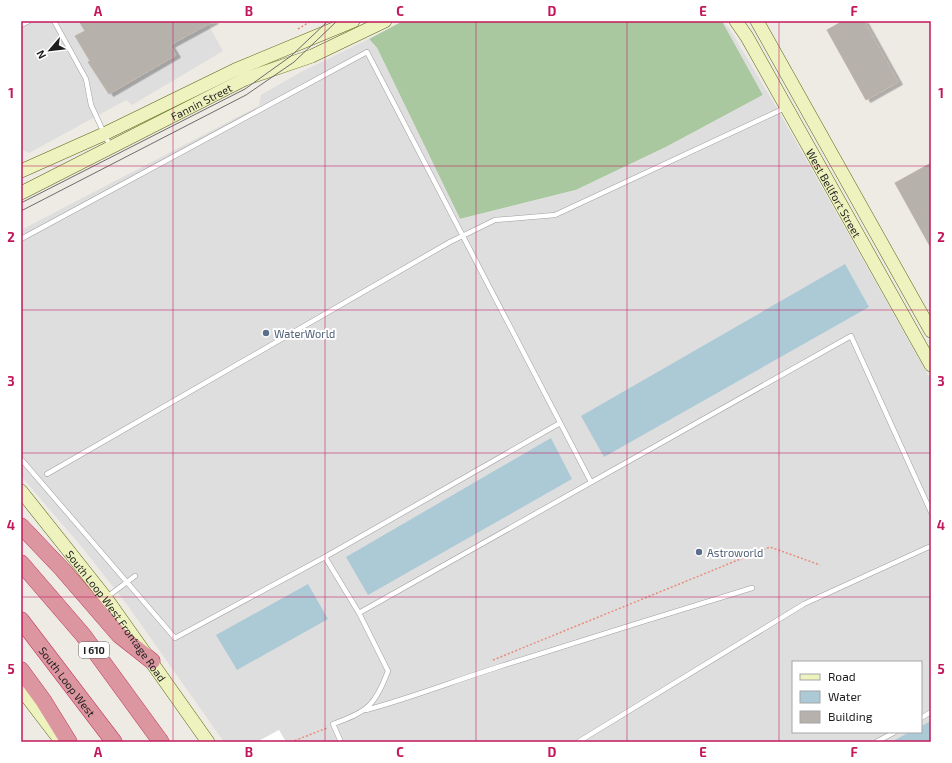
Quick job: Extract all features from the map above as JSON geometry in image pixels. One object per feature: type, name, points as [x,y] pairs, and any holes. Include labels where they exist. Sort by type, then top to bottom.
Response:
[{"type":"highway","points":[[21,526],[62,569],[119,635],[152,661]]},
{"type":"highway","name":"I 610","points":[[21,563],[83,635],[161,742]]},
{"type":"highway","name":"South Loop West","points":[[21,620],[114,742]]},
{"type":"highway","points":[[21,670],[43,700],[69,742]]},
{"type":"main road","name":"Fannin Street","points":[[21,171],[104,134],[235,70],[353,21]]},
{"type":"main road","name":"Fannin Street","points":[[21,193],[245,79],[312,56],[385,21]]},
{"type":"main road","name":"West Bellfort Street","points":[[736,21],[931,365]]},
{"type":"main road","name":"West Bellfort Street","points":[[757,21],[931,331]]},
{"type":"main road","name":"South Loop West Frontage Road","points":[[21,491],[106,598],[208,742]]},
{"type":"main road","points":[[21,689],[62,742]]},
{"type":"lane","points":[[21,25],[29,21]]},
{"type":"lane","points":[[54,21],[86,79],[91,105],[111,147]]},
{"type":"lane","points":[[21,239],[367,52],[462,237],[591,482]]},
{"type":"lane","points":[[47,474],[462,237],[495,220],[555,215],[786,108]]},
{"type":"lane","points":[[359,613],[851,336],[931,512]]},
{"type":"lane","points":[[21,460],[175,638],[325,557],[560,423]]},
{"type":"lane","points":[[578,742],[804,604],[931,546]]},
{"type":"lane","points":[[325,557],[359,613],[388,671],[380,691],[366,710]]},
{"type":"lane","points":[[106,598],[135,576]]},
{"type":"lane","points":[[341,742],[333,725],[366,710],[401,701],[499,667],[612,632],[642,620],[752,588]]},
{"type":"lane","points":[[922,717],[931,712]]},
{"type":"lane","points":[[876,742],[893,733]]},
{"type":"path","points":[[298,29],[311,21]]},
{"type":"path","points":[[488,663],[770,547],[820,566]]},
{"type":"path","points":[[292,742],[333,725]]},
{"type":"green space","points":[[403,21],[722,21],[763,95],[666,147],[576,190],[460,219],[377,48],[369,39]]},
{"type":"shaded area","points":[[21,21],[79,21],[85,31],[75,36],[90,61],[88,62],[109,94],[176,56],[171,45],[208,24],[223,51],[132,105],[126,100],[29,153],[21,149]]},
{"type":"shaded area","points":[[722,21],[729,28],[778,110],[931,380],[931,742],[286,742],[279,730],[257,742],[224,742],[128,606],[81,546],[21,476],[21,230],[259,106],[261,95],[299,73],[369,39],[377,48],[460,219],[576,190],[666,147],[763,95]]},
{"type":"water","points":[[845,264],[869,307],[604,457],[581,416]]},
{"type":"water","points":[[551,438],[572,479],[368,595],[346,557]]},
{"type":"water","points":[[308,584],[328,619],[237,670],[216,635]]},
{"type":"water","points":[[931,721],[931,742],[891,742],[908,733],[922,733],[922,726]]},
{"type":"pier","points":[[279,730],[286,742],[257,742]]},
{"type":"building","points":[[79,21],[214,21],[170,45],[176,55],[109,94],[88,62],[90,61],[75,36],[85,31]]},
{"type":"building","points":[[843,21],[864,21],[898,82],[866,100],[827,30]]},
{"type":"building","points":[[931,163],[931,248],[895,183]]},
{"type":"tram line","points":[[21,203],[245,89],[291,56],[328,21]]},
{"type":"tram line","points":[[21,211],[246,95],[294,62],[337,21]]},
{"type":"place","name":"WaterWorld","points":[[266,333]]},
{"type":"place","name":"Astroworld","points":[[699,552]]}]
